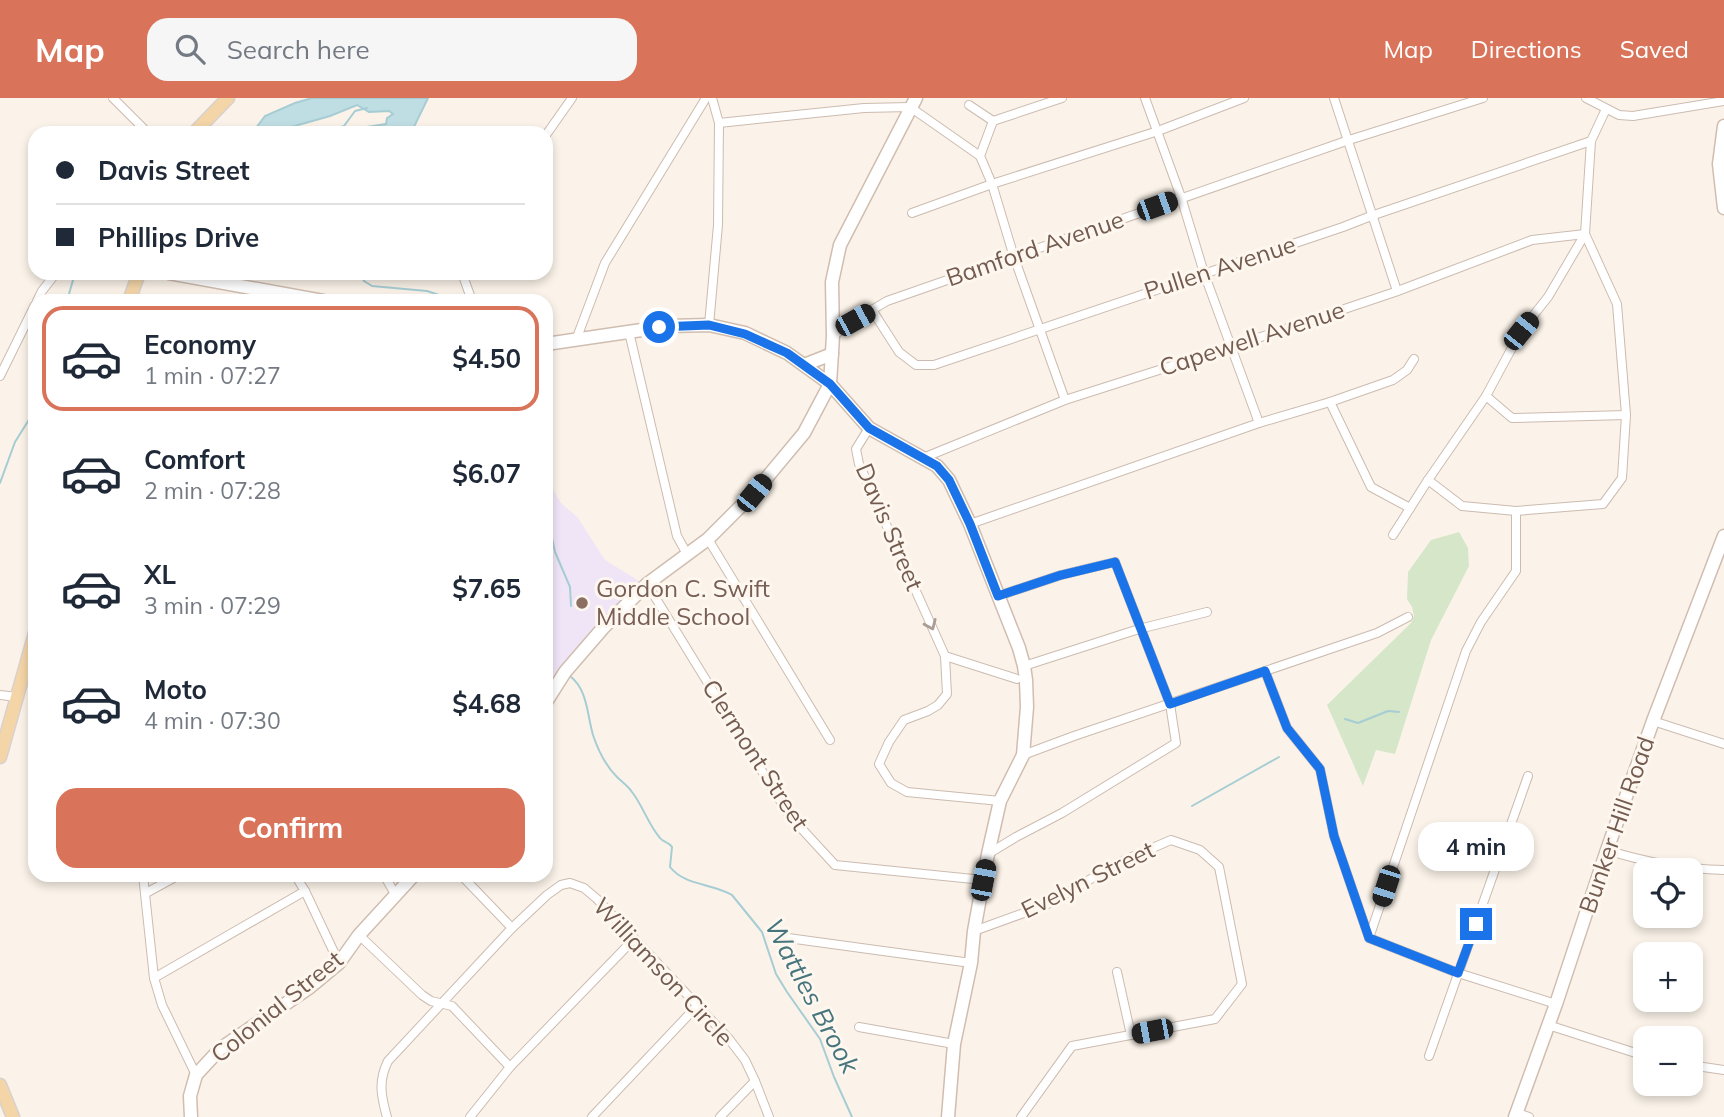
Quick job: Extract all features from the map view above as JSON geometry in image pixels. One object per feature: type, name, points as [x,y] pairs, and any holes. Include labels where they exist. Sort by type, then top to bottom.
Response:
[{"type":"main road","points":[[201,126],[228,98]]},
{"type":"main road","points":[[553,691],[565,672],[603,628],[647,584],[708,539],[754,493],[804,433],[830,384],[832,282],[840,245],[913,103]]},
{"type":"main road","points":[[1724,126],[1719,164],[1724,208]]},
{"type":"main road","points":[[199,280],[260,294]]},
{"type":"main road","name":"Davis Street","points":[[553,343],[669,326],[709,325],[745,334],[787,353],[830,384],[869,428]]},
{"type":"main road","points":[[804,365],[832,354]]},
{"type":"main road","points":[[815,412],[835,403],[848,404]]},
{"type":"main road","points":[[869,428],[937,466],[949,480],[970,524],[1024,666],[1021,680],[1027,707],[1023,755],[1000,801],[988,854],[971,963],[954,1044],[948,1117]]},
{"type":"main road","name":"Bunker Hill Road","points":[[1520,1116],[1607,850],[1653,720],[1724,536]]},
{"type":"main road","points":[[0,757],[28,658]]},
{"type":"main road","name":"Colonial Street","points":[[191,1117],[190,1096],[196,1075],[220,1049],[310,987],[339,962],[359,935],[407,882]]},
{"type":"main road","points":[[0,1085],[13,1117]]},
{"type":"street","points":[[113,98],[141,126]]},
{"type":"street","points":[[552,126],[572,98]]},
{"type":"street","points":[[576,340],[605,264],[706,98]]},
{"type":"street","points":[[709,325],[718,225],[719,123],[712,98]]},
{"type":"street","points":[[993,121],[1062,98]]},
{"type":"street","points":[[1145,98],[1181,197],[1204,273],[1259,423]]},
{"type":"street","points":[[912,213],[992,184],[1158,131],[1244,98]]},
{"type":"street","points":[[1334,98],[1397,291]]},
{"type":"street","name":"Bamford Avenue","points":[[833,336],[887,301],[1181,197],[1483,98]]},
{"type":"street","points":[[1586,98],[1619,116],[1724,101]]},
{"type":"street","points":[[719,123],[913,103],[980,156],[992,184],[1014,257],[1065,400]]},
{"type":"street","points":[[969,106],[993,121]]},
{"type":"street","points":[[1393,535],[1486,397],[1521,331],[1548,297],[1585,234],[1591,141],[1606,109]]},
{"type":"street","points":[[980,156],[993,121]]},
{"type":"street","name":"Pullen Avenue","points":[[872,310],[900,352],[916,365],[934,365],[1591,141]]},
{"type":"street","points":[[1428,480],[1462,506],[1516,511],[1604,504],[1622,478],[1626,415],[1617,304],[1585,234]]},
{"type":"street","name":"Capewell Avenue","points":[[923,458],[1065,400],[1397,291],[1532,240],[1585,234]]},
{"type":"street","points":[[0,376],[28,319]]},
{"type":"street","points":[[629,332],[677,536],[687,554]]},
{"type":"street","points":[[970,524],[1259,423],[1393,380],[1407,370],[1414,359]]},
{"type":"street","points":[[1486,397],[1512,418],[1626,415]]},
{"type":"street","points":[[1330,402],[1371,487],[1410,508]]},
{"type":"street","name":"Davis Street","points":[[869,428],[856,449],[859,464],[945,656]]},
{"type":"street","points":[[1369,938],[1466,651],[1481,622],[1516,572],[1516,511]]},
{"type":"street","points":[[708,539],[830,740]]},
{"type":"street","points":[[988,854],[1062,813],[1176,743],[1170,704],[1115,562],[1061,575],[998,596]]},
{"type":"street","name":"Clermont Street","points":[[647,584],[789,816],[835,865],[983,880]]},
{"type":"street","points":[[1024,666],[1139,629],[1207,612]]},
{"type":"street","points":[[1023,755],[1377,633],[1408,617]]},
{"type":"street","points":[[1000,801],[907,792],[891,783],[879,764],[889,742],[904,720],[938,705],[947,694],[945,656],[1021,680]]},
{"type":"street","points":[[1265,671],[1287,728],[1320,769],[1334,836],[1369,938],[1458,973],[1556,1004]]},
{"type":"street","points":[[0,695],[17,698]]},
{"type":"street","points":[[1653,720],[1724,744]]},
{"type":"street","points":[[1429,1056],[1528,776]]},
{"type":"street","name":"Evelyn Street","points":[[974,931],[1046,905],[1120,862],[1171,840],[1200,850],[1219,867],[1242,984],[1216,1019],[1072,1046],[1021,1117]]},
{"type":"street","points":[[1607,850],[1670,867],[1724,870]]},
{"type":"street","points":[[144,882],[154,978],[162,1005],[196,1075]]},
{"type":"street","points":[[146,893],[166,882]]},
{"type":"street","points":[[299,882],[339,962]]},
{"type":"street","points":[[388,882],[395,894]]},
{"type":"street","points":[[468,882],[513,928]]},
{"type":"street","name":"Williamson Circle","points":[[387,1117],[381,1098],[381,1080],[388,1060],[513,928],[547,895],[561,885],[570,883],[584,888],[597,899],[729,1039],[745,1060],[769,1117]]},
{"type":"street","points":[[154,978],[304,891]]},
{"type":"street","points":[[359,935],[422,995],[431,1001],[452,1006],[510,1067]]},
{"type":"street","points":[[788,938],[971,963]]},
{"type":"street","points":[[470,1117],[510,1067],[635,939]]},
{"type":"street","points":[[1117,972],[1131,1035]]},
{"type":"street","points":[[593,1117],[697,1006]]},
{"type":"street","points":[[1548,1025],[1633,1052]]},
{"type":"street","points":[[859,1027],[954,1044]]},
{"type":"street","points":[[1703,1067],[1724,1070]]},
{"type":"street","points":[[720,1117],[755,1081]]},
{"type":"shaded area","name":"Gordon C. Swift Middle School","points":[[553,490],[561,503],[578,518],[605,560],[639,581],[567,660],[553,681]]},
{"type":"green space","points":[[1459,532],[1468,548],[1469,566],[1431,640],[1395,754],[1376,750],[1363,786],[1327,705],[1411,623],[1414,616],[1407,599],[1408,572],[1431,540]]},
{"type":"water","points":[[312,98],[428,98],[414,126],[373,126],[386,124],[387,118],[393,114],[389,111],[369,112],[357,105],[295,126],[258,126],[265,116]]},
{"type":"waterway","name":"Wattles Brook","points":[[344,126],[355,111],[367,108]]},
{"type":"waterway","points":[[69,294],[73,280]]},
{"type":"waterway","name":"Wattles Brook","points":[[364,280],[372,286],[436,294]]},
{"type":"waterway","points":[[0,483],[15,442],[28,421]]},
{"type":"waterway","name":"Wattles Brook","points":[[553,543],[570,587],[571,606]]},
{"type":"waterway","name":"Wattles Brook","points":[[570,676],[584,696],[593,735],[606,763],[632,792],[660,838],[672,847],[670,867],[683,878],[732,895],[762,932],[776,974],[820,1039],[852,1117]]},
{"type":"waterway","points":[[1345,719],[1358,723],[1388,711],[1399,712]]},
{"type":"waterway","points":[[1192,806],[1279,757]]},
{"type":"place","name":"Gordon C. Swift Middle School","points":[[582,603]]},
{"type":"route","points":[[659,327],[709,325],[745,334],[787,353],[830,384],[869,428],[937,466],[949,480],[970,524],[998,596],[1061,575],[1115,562],[1170,704],[1265,671],[1287,728],[1320,769],[1334,836],[1369,938],[1458,973],[1476,924]]}]
